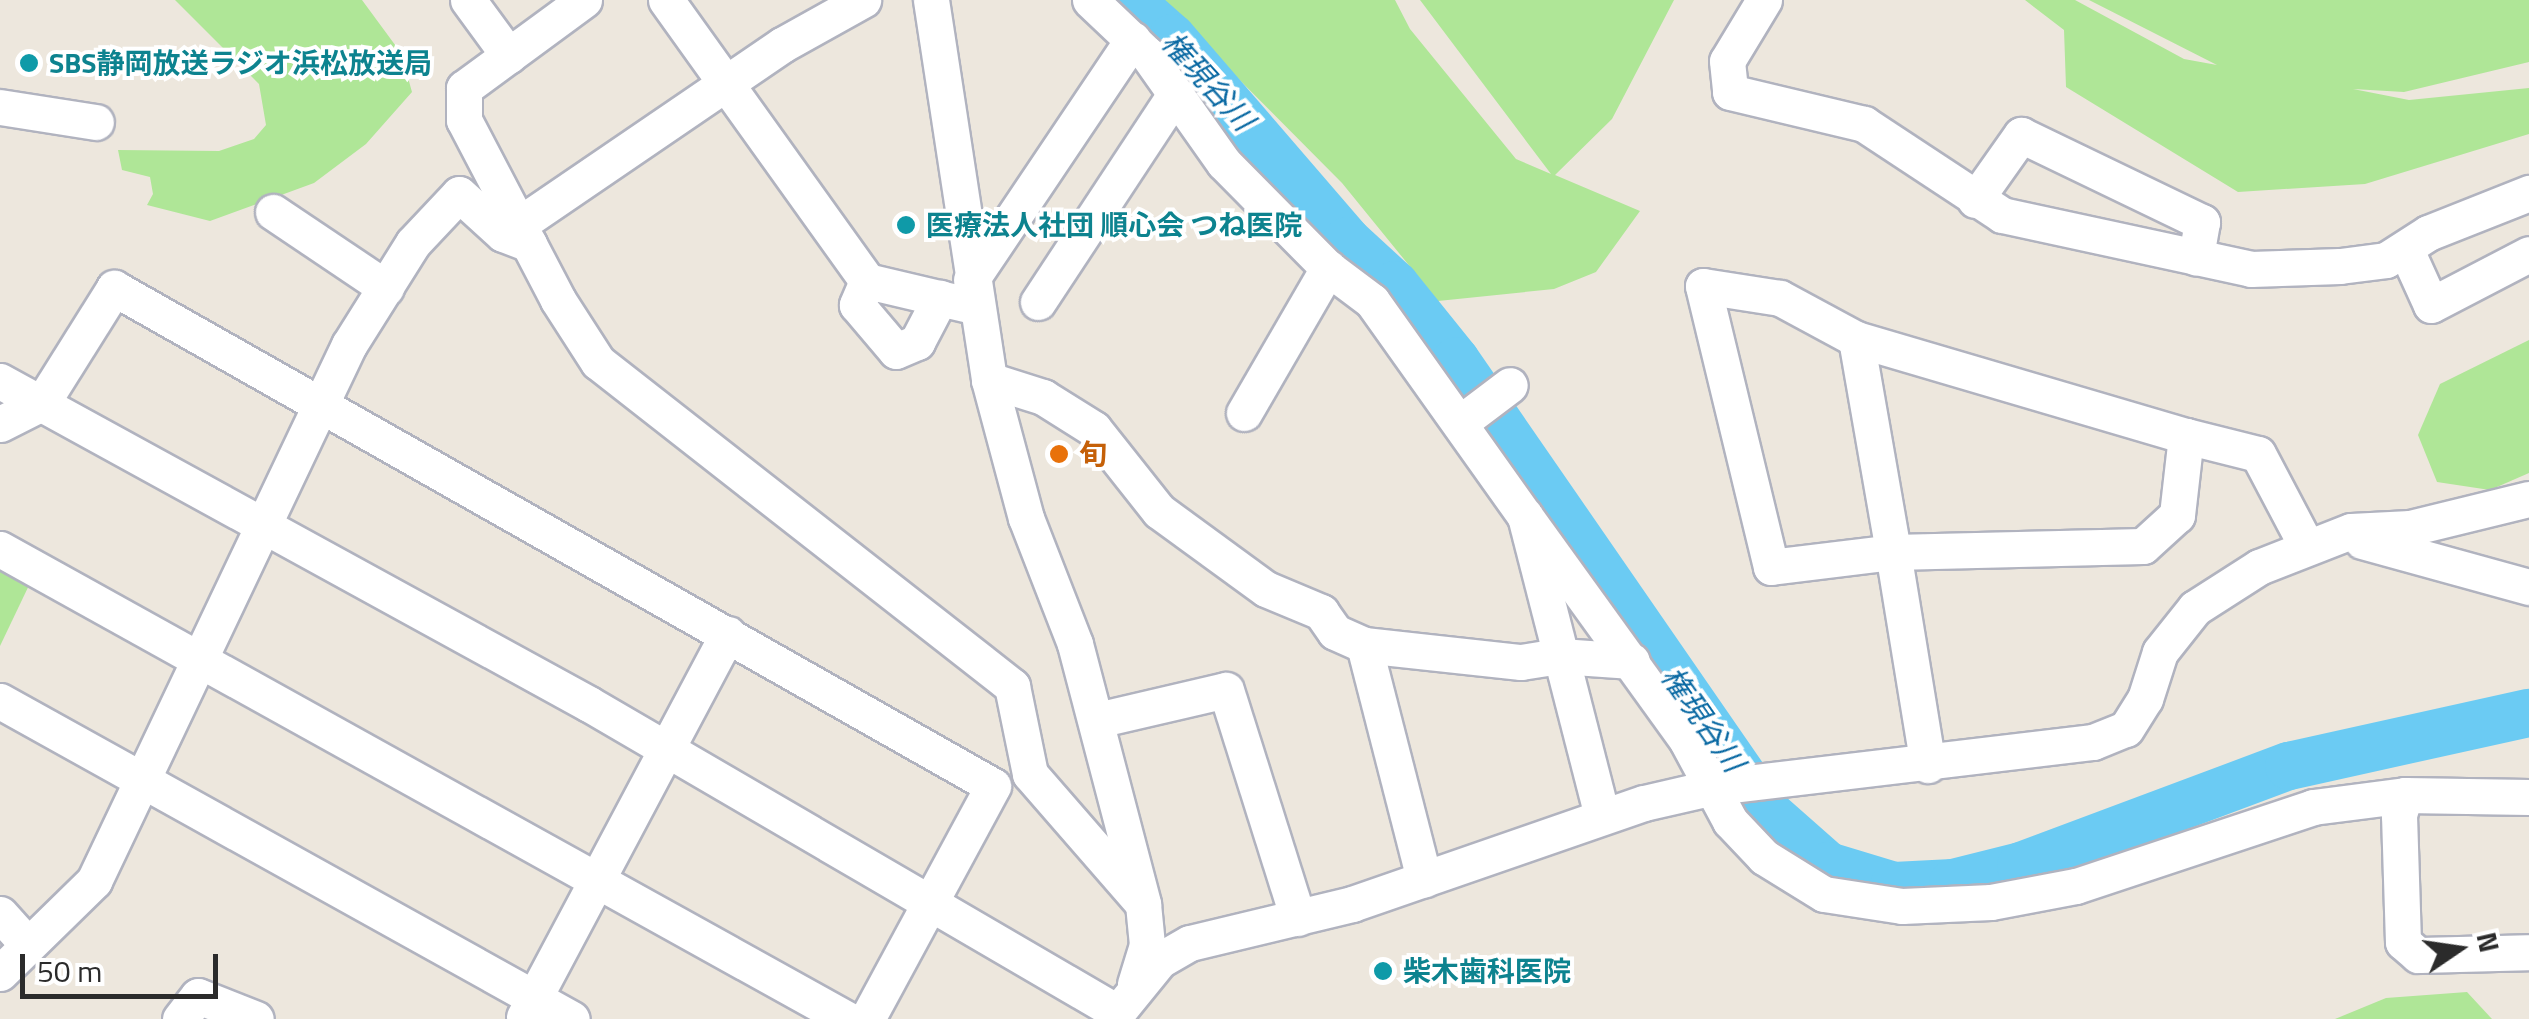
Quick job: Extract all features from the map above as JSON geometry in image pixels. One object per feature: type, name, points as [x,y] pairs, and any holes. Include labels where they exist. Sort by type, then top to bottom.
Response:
[{"type":"street","points":[[468,0],[508,56]]},
{"type":"street","points":[[584,0],[464,88],[464,120],[598,362],[1012,686],[1030,774],[1142,904]]},
{"type":"street","points":[[666,0],[867,281],[961,295]]},
{"type":"street","points":[[0,973],[26,942],[60,918],[94,881],[323,405],[413,243],[459,194],[503,234],[525,233],[726,83],[863,0]]},
{"type":"street","points":[[931,0],[961,295],[989,380],[1026,518],[1097,720],[1142,904],[1147,945],[1125,1011]]},
{"type":"street","points":[[1090,0],[1134,40],[1224,163],[1328,268],[1372,301],[1632,661],[1714,787],[1730,820],[1764,857],[1824,894],[1902,906],[1990,902],[2076,886],[2313,807],[2405,795],[2529,797]]},
{"type":"street","points":[[1764,0],[1726,60],[1730,92],[1864,124],[2002,215],[2251,269],[2340,266],[2407,252],[2428,232],[2529,192]]},
{"type":"street","points":[[867,281],[857,305],[896,351],[917,342],[961,295],[1134,40]]},
{"type":"street","points":[[1038,302],[1176,93]]},
{"type":"street","points":[[0,107],[96,122]]},
{"type":"street","points":[[1976,200],[2021,135],[2202,222],[2196,257]]},
{"type":"street","points":[[273,212],[386,288]]},
{"type":"street","points":[[2407,252],[2432,304],[2529,254]]},
{"type":"street","points":[[1244,413],[1328,268]]},
{"type":"street","points":[[2186,436],[2178,515],[2143,546],[1893,552],[1770,567],[1702,286],[1780,298],[1856,339],[2258,454],[2322,542],[2529,587]]},
{"type":"street","points":[[0,424],[42,403],[114,288],[993,786],[867,1019]]},
{"type":"street","points":[[1856,339],[1928,765]]},
{"type":"street","points":[[989,380],[1042,396],[1094,429],[1159,510],[1266,589],[1320,612],[1335,632],[1364,645],[1521,662],[1560,656],[1632,661]]},
{"type":"street","points":[[0,382],[264,524],[1125,1011]]},
{"type":"street","points":[[1461,422],[1510,385]]},
{"type":"street","points":[[1125,1011],[1160,960],[1190,943],[1298,918],[1424,879],[1602,816],[1714,787],[1928,765],[2093,742],[2126,729],[2145,699],[2160,652],[2195,608],[2259,567],[2322,542],[2410,528],[2529,499]]},
{"type":"street","points":[[1526,516],[1602,816]]},
{"type":"street","points":[[0,549],[596,874],[847,1019]]},
{"type":"street","points":[[528,1008],[596,874],[728,634]]},
{"type":"street","points":[[1364,645],[1424,879]]},
{"type":"street","points":[[1097,720],[1226,690],[1298,918]]},
{"type":"street","points":[[0,702],[528,1008],[572,1019]]},
{"type":"street","points":[[2405,795],[2399,815],[2402,942],[2418,955],[2529,952]]},
{"type":"street","points":[[0,914],[26,942]]},
{"type":"street","points":[[180,1019],[198,996],[256,1019]]},
{"type":"green space","points":[[175,0],[362,0],[401,53],[412,92],[366,144],[314,183],[210,221],[147,205],[153,194],[150,177],[122,170],[118,150],[219,151],[254,139],[266,125],[259,84]]},
{"type":"green space","points":[[1160,0],[1395,0],[1410,29],[1516,159],[1551,174],[1420,0],[1674,0],[1612,119],[1555,175],[1640,211],[1596,272],[1554,289],[1438,301],[1342,183]]},
{"type":"green space","points":[[2025,0],[2075,0],[2184,59],[2217,65],[2089,0],[2529,0],[2529,62],[2404,92],[2353,89],[2409,100],[2529,88],[2529,134],[2365,184],[2238,192],[2066,87],[2064,30]]},
{"type":"green space","points":[[2529,340],[2529,473],[2490,490],[2437,482],[2418,435],[2440,384]]},
{"type":"green space","points":[[0,561],[32,579],[0,646]]},
{"type":"green space","points":[[2467,992],[2492,1019],[2335,1019],[2386,998]]},
{"type":"waterway","name":"権現谷川","points":[[1129,0],[1172,38],[1347,241],[1395,285],[1456,361],[1769,814],[1828,866],[1894,886],[1953,883],[2021,866],[2289,766],[2529,713]]},
{"type":"place","name":"SBS静岡放送ラジオ浜松放送局","points":[[29,63]]},
{"type":"place","name":"医療法人社団 順心会 つね医院","points":[[906,225]]},
{"type":"place","name":"旬","points":[[1059,454]]},
{"type":"place","name":"柴木歯科医院","points":[[1383,971]]}]
